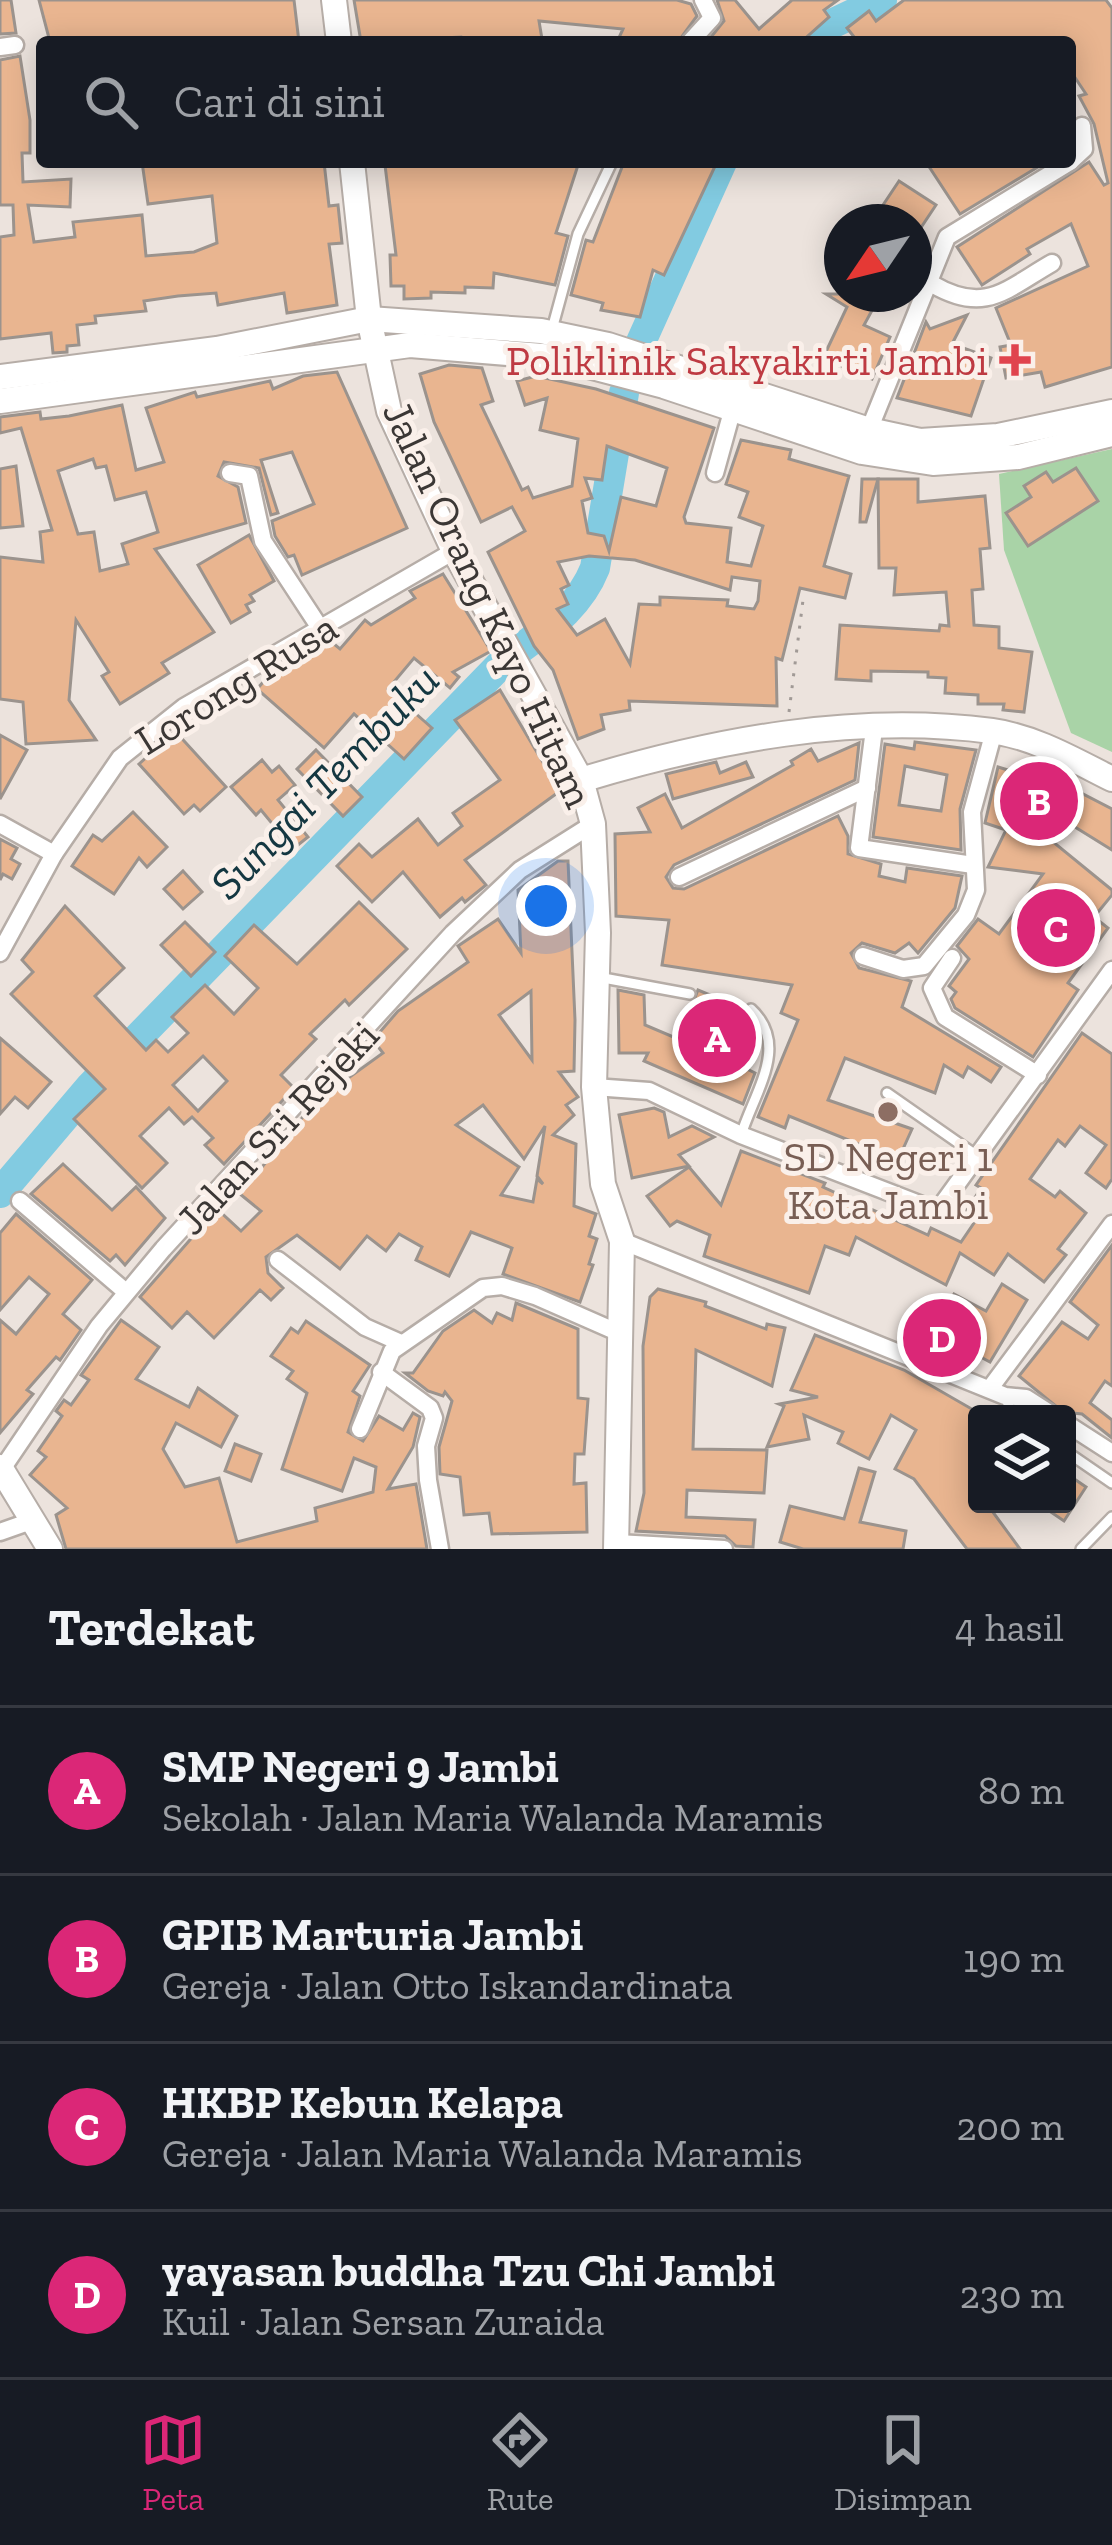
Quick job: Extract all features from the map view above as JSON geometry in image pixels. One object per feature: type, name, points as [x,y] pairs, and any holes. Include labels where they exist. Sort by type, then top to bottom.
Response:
[{"type":"main road","points":[[334,0],[338,36]]},
{"type":"main road","name":"Jalan Orang Kayo Hitam","points":[[353,168],[369,319],[389,411],[454,551],[581,781],[593,824],[598,977],[594,1087],[604,1184],[622,1241],[616,1546]]},
{"type":"main road","points":[[67,380],[369,319],[550,333],[608,345],[869,430],[954,441],[1112,412]]},
{"type":"main road","points":[[0,401],[18,383],[377,345],[554,357],[733,408],[862,452],[933,463],[1018,457],[1112,434]]},
{"type":"main road","points":[[581,781],[787,731],[874,730],[994,731],[1043,745],[1112,779]]},
{"type":"main road","points":[[1,1468],[50,1549]]},
{"type":"street","points":[[696,36],[712,18],[703,0]]},
{"type":"street","points":[[1076,156],[1084,149],[1082,126]]},
{"type":"street","points":[[1052,263],[982,300],[953,296],[932,284],[947,237],[1060,168]]},
{"type":"street","points":[[869,430],[920,312]]},
{"type":"street","points":[[715,473],[733,408]]},
{"type":"street","points":[[230,472],[249,476],[262,541],[320,628]]},
{"type":"street","name":"Lorong Rusa","points":[[0,953],[5,931],[95,790],[135,744],[184,707],[454,551]]},
{"type":"street","points":[[874,730],[859,848],[973,865]]},
{"type":"street","points":[[863,956],[903,969],[924,966],[966,915],[976,890],[972,812],[994,731]]},
{"type":"street","points":[[679,877],[867,788]]},
{"type":"street","points":[[0,824],[54,854]]},
{"type":"street","name":"Jalan Sri Rejeki","points":[[1,1468],[126,1292],[453,933],[520,870],[593,824]]},
{"type":"street","points":[[952,958],[932,988],[945,1016],[1038,1076]]},
{"type":"street","points":[[594,1087],[649,1091],[741,1135],[927,1207],[952,1198],[1112,970]]},
{"type":"street","points":[[20,1201],[126,1292]]},
{"type":"street","points":[[1003,1399],[1112,1224]]},
{"type":"street","points":[[622,1241],[1003,1399],[1026,1398],[1037,1405]]},
{"type":"street","points":[[278,1259],[365,1327],[401,1343]]},
{"type":"street","points":[[360,1429],[381,1372],[401,1343],[471,1292],[502,1286],[617,1332]]},
{"type":"street","points":[[381,1372],[430,1408],[434,1418],[426,1445],[440,1549]]},
{"type":"street","points":[[1076,1430],[1112,1453]]},
{"type":"street","points":[[0,1532],[34,1520]]},
{"type":"street","points":[[616,1546],[724,1549]]},
{"type":"lane","points":[[550,333],[578,234],[609,168]]},
{"type":"lane","points":[[598,977],[690,994]]},
{"type":"lane","points":[[741,1135],[773,1045],[768,1025],[751,1009]]},
{"type":"lane","points":[[887,1093],[980,1158]]},
{"type":"lane","points":[[1076,1458],[1112,1483]]},
{"type":"lane","points":[[1081,1549],[1112,1516]]},
{"type":"path","points":[[787,731],[803,601]]},
{"type":"green space","points":[[1112,449],[1112,752],[1071,733],[1004,550],[999,474]]},
{"type":"building","points":[[0,0],[11,0],[16,33],[0,34]]},
{"type":"building","points":[[39,0],[294,0],[298,36],[48,36]]},
{"type":"building","points":[[354,0],[677,0],[691,4],[697,16],[682,36],[620,36],[623,29],[539,21],[542,36],[360,36]]},
{"type":"building","points":[[717,0],[735,0],[759,29],[792,0],[838,0],[824,10],[829,17],[808,36],[712,36],[724,21]]},
{"type":"building","points":[[904,0],[1106,0],[1112,8],[1112,367],[1045,387],[1041,372],[1006,378],[1000,347],[1011,345],[996,308],[1088,266],[1071,224],[1027,249],[1030,254],[982,285],[957,247],[1089,162],[1104,185],[1108,183],[1094,124],[1079,96],[1086,94],[1076,79],[1076,36],[853,36],[847,28],[869,11],[876,21]]},
{"type":"building","points":[[20,56],[30,120],[30,153],[22,153],[23,182],[71,179],[70,207],[28,205],[34,242],[75,237],[73,222],[142,215],[146,256],[194,252],[217,243],[212,196],[148,204],[143,168],[325,168],[329,206],[338,205],[342,243],[329,244],[337,305],[287,313],[284,293],[218,305],[216,293],[178,296],[144,301],[146,311],[95,316],[96,323],[77,325],[79,345],[67,346],[67,352],[53,353],[51,333],[0,339],[0,237],[14,235],[13,205],[0,205],[0,60]]},
{"type":"building","points":[[385,168],[577,168],[556,233],[568,236],[555,285],[494,273],[493,288],[465,287],[465,293],[431,292],[431,298],[404,299],[404,286],[391,286],[390,255],[396,255]]},
{"type":"building","points":[[622,168],[714,168],[664,275],[653,270],[640,317],[601,310],[603,303],[571,295],[586,240],[593,242]]},
{"type":"building","points":[[930,168],[1036,168],[960,214]]},
{"type":"building","points":[[899,181],[936,205],[932,211],[932,204],[884,204]]},
{"type":"building","points":[[845,312],[871,312],[864,325],[890,337],[872,379],[823,358]]},
{"type":"building","points":[[967,315],[952,344],[991,358],[971,416],[897,398],[926,322],[930,329]]},
{"type":"building","points":[[449,365],[482,368],[493,401],[481,405],[522,490],[528,487],[533,498],[572,486],[578,439],[540,430],[547,398],[525,405],[517,381],[536,376],[596,389],[714,428],[684,517],[686,523],[731,528],[727,562],[751,566],[763,526],[739,517],[748,492],[726,484],[741,440],[791,450],[789,459],[849,476],[824,566],[851,574],[845,598],[800,588],[782,660],[776,658],[777,706],[629,701],[630,710],[601,715],[604,729],[578,739],[553,670],[534,646],[488,552],[525,531],[512,507],[481,522],[434,422],[420,374]],"holes":[[[607,446],[667,468],[656,506],[621,497],[609,551],[604,536],[588,533],[582,501],[592,498],[585,478],[602,480]],[[589,556],[635,560],[730,590],[732,577],[760,581],[758,601],[754,609],[727,606],[728,600],[660,597],[660,605],[639,604],[630,664],[605,619],[577,635],[557,609],[568,604],[561,589],[569,585],[558,562]]]},
{"type":"building","points":[[337,372],[407,528],[302,575],[294,555],[288,557],[275,536],[272,521],[314,504],[292,452],[261,460],[278,513],[271,515],[259,468],[224,462],[218,476],[238,487],[246,523],[155,549],[214,632],[162,663],[169,673],[120,704],[102,676],[109,672],[76,620],[69,700],[96,740],[26,744],[23,702],[0,699],[0,557],[43,562],[40,532],[52,530],[21,428],[0,433],[0,417],[40,412],[41,419],[122,405],[136,470],[164,462],[146,408],[195,392],[197,397],[270,381],[273,389],[303,376]],"holes":[[[93,459],[96,468],[106,466],[115,500],[146,492],[158,532],[122,544],[128,564],[100,571],[94,532],[78,534],[58,471]]]},
{"type":"building","points":[[16,466],[23,526],[0,528],[0,469]]},
{"type":"building","points":[[1076,468],[1098,501],[1028,546],[1006,513],[1031,497],[1024,486],[1046,472],[1053,482]]},
{"type":"building","points":[[862,479],[878,479],[866,522],[860,522]]},
{"type":"building","points":[[878,479],[918,479],[918,502],[985,496],[990,548],[980,549],[983,589],[972,590],[974,625],[999,627],[999,648],[1032,652],[1024,712],[1003,710],[1004,704],[978,704],[978,695],[945,693],[946,678],[928,677],[928,672],[871,671],[871,681],[836,679],[840,625],[939,631],[940,625],[949,626],[946,592],[894,595],[896,568],[879,568]]},
{"type":"building","points":[[249,535],[274,581],[250,595],[254,601],[246,605],[250,612],[231,623],[198,565]]},
{"type":"building","points":[[443,574],[491,651],[453,672],[459,677],[450,688],[414,658],[388,689],[432,728],[404,759],[354,714],[324,748],[257,689],[275,669],[289,661],[295,666],[328,639],[340,649],[365,620],[371,625],[415,598],[410,591]]},
{"type":"building","points":[[500,690],[560,791],[465,860],[486,885],[440,917],[403,872],[372,902],[337,866],[359,844],[372,857],[418,819],[438,845],[462,826],[453,813],[500,780],[455,720]]},
{"type":"building","points":[[175,731],[226,787],[200,811],[194,805],[184,814],[139,764]]},
{"type":"building","points":[[0,735],[27,750],[0,799]]},
{"type":"building","points":[[915,742],[976,750],[960,809],[961,850],[873,837],[885,744],[914,749]],"holes":[[[905,766],[947,775],[941,811],[899,805]]]},
{"type":"building","points":[[859,743],[855,780],[674,865],[666,877],[673,888],[684,889],[838,816],[848,836],[848,854],[881,864],[879,876],[905,882],[907,868],[962,876],[955,908],[918,953],[909,943],[895,953],[862,943],[851,953],[859,968],[911,981],[902,1007],[1001,1067],[991,1082],[968,1067],[963,1077],[944,1065],[935,1093],[845,1058],[828,1100],[912,1129],[898,1160],[789,1116],[785,1128],[758,1117],[798,1020],[781,1013],[792,985],[662,965],[669,920],[616,916],[615,834],[650,832],[638,808],[665,794],[682,828],[793,765],[791,761],[811,749],[818,761]]},
{"type":"building","points":[[316,750],[362,797],[343,816],[297,769]]},
{"type":"building","points":[[262,760],[272,772],[279,766],[295,785],[278,800],[308,837],[293,849],[261,810],[256,815],[231,787]]},
{"type":"building","points":[[716,762],[720,773],[746,762],[753,777],[673,799],[666,774]]},
{"type":"building","points":[[1045,765],[1065,776],[1062,783],[1112,809],[1112,850],[1025,796],[1014,810],[1112,890],[1112,895],[1094,917],[1108,928],[1068,983],[1078,990],[1033,1057],[955,1008],[951,999],[956,992],[949,986],[969,959],[957,946],[978,919],[999,934],[1043,874],[988,867],[1006,830],[985,823],[998,767],[1037,779]]},
{"type":"building","points":[[133,812],[167,847],[147,867],[139,858],[114,894],[72,866],[93,835],[102,841]]},
{"type":"building","points":[[0,839],[17,848],[11,859],[20,864],[12,879],[3,874],[0,880]]},
{"type":"building","points":[[558,861],[568,861],[574,1071],[559,1072],[578,1097],[566,1105],[574,1115],[553,1135],[576,1144],[574,1206],[596,1214],[589,1236],[597,1239],[589,1264],[593,1265],[580,1302],[503,1274],[512,1248],[471,1232],[449,1276],[416,1260],[422,1247],[399,1234],[386,1251],[367,1236],[340,1269],[297,1235],[266,1257],[268,1273],[283,1288],[271,1300],[260,1290],[214,1338],[187,1312],[172,1328],[140,1297],[217,1209],[241,1231],[261,1211],[240,1194],[315,1102],[383,1053],[373,1040],[398,1011],[468,962],[458,946],[498,919],[521,953],[518,890]],"holes":[[[531,991],[532,1060],[499,1015]],[[483,1105],[524,1159],[545,1126],[537,1176],[543,1184],[537,1179],[533,1202],[501,1195],[519,1167],[456,1125]]]},
{"type":"building","points":[[183,871],[202,892],[183,909],[164,889]]},
{"type":"building","points":[[359,902],[407,949],[349,1005],[345,1000],[310,1034],[316,1039],[281,1075],[294,1088],[224,1164],[205,1145],[213,1138],[192,1117],[184,1124],[169,1108],[140,1136],[167,1163],[142,1188],[74,1119],[105,1089],[11,994],[33,972],[22,960],[65,906],[124,968],[95,996],[146,1050],[156,1040],[168,1052],[188,1033],[172,1017],[205,985],[234,1014],[258,988],[225,956],[254,925],[297,964]],"holes":[[[203,1056],[227,1081],[198,1111],[173,1085]]]},
{"type":"building","points":[[185,922],[215,952],[191,976],[161,945]]},
{"type":"building","points":[[618,990],[644,995],[645,1025],[678,1039],[698,990],[720,999],[711,1022],[752,1039],[741,1066],[755,1073],[743,1104],[644,1061],[648,1053],[619,1053]]},
{"type":"building","points":[[1082,1033],[1112,1054],[1112,1179],[1106,1188],[1086,1173],[1106,1145],[1080,1126],[1065,1146],[1058,1140],[1030,1179],[1055,1197],[1060,1191],[1086,1213],[1058,1249],[1066,1255],[1044,1282],[1008,1254],[994,1275],[960,1253],[946,1285],[856,1237],[849,1255],[825,1246],[809,1293],[704,1256],[710,1235],[677,1221],[670,1226],[647,1196],[689,1167],[721,1205],[741,1151],[825,1183],[823,1187],[928,1235],[931,1228],[961,1242],[976,1220],[965,1213],[981,1188],[976,1185]]},
{"type":"building","points":[[0,1038],[51,1082],[28,1108],[15,1097],[0,1114]]},
{"type":"building","points":[[654,1108],[664,1112],[669,1137],[692,1126],[714,1137],[679,1155],[689,1166],[632,1178],[619,1115]]},
{"type":"building","points":[[63,1164],[112,1210],[136,1187],[165,1218],[125,1265],[116,1255],[110,1261],[31,1194]]},
{"type":"building","points":[[16,1214],[92,1280],[63,1314],[81,1330],[60,1360],[56,1357],[27,1390],[33,1394],[0,1433],[0,1320],[16,1334],[49,1294],[29,1277],[0,1310],[0,1233]]},
{"type":"building","points":[[1112,1245],[1112,1386],[1105,1381],[1090,1403],[1112,1420],[1112,1438],[1076,1413],[1076,1405],[1054,1405],[1019,1376],[1062,1322],[1088,1339],[1098,1325],[1070,1302]]},
{"type":"building","points":[[1002,1284],[1027,1300],[990,1362],[934,1332],[954,1294],[986,1311]]},
{"type":"building","points":[[658,1289],[706,1302],[705,1306],[766,1329],[767,1324],[785,1328],[772,1386],[696,1350],[693,1449],[767,1450],[764,1493],[687,1490],[686,1517],[755,1520],[753,1547],[736,1546],[725,1536],[636,1531],[644,1493],[643,1346],[650,1297]]},
{"type":"building","points":[[516,1303],[578,1329],[578,1398],[588,1399],[584,1454],[575,1454],[574,1484],[586,1483],[587,1532],[492,1534],[489,1513],[464,1515],[460,1477],[440,1474],[439,1447],[452,1401],[445,1392],[443,1396],[428,1391],[405,1373],[413,1373],[443,1331],[474,1310],[492,1323],[497,1313],[512,1320]]},
{"type":"building","points":[[121,1320],[159,1347],[136,1379],[189,1407],[198,1388],[237,1416],[221,1447],[176,1423],[163,1449],[185,1487],[219,1478],[237,1542],[317,1521],[315,1508],[373,1492],[376,1467],[354,1458],[342,1491],[282,1469],[307,1393],[287,1379],[293,1371],[271,1356],[291,1328],[298,1333],[306,1321],[370,1365],[353,1391],[360,1396],[348,1432],[363,1441],[379,1416],[403,1430],[413,1413],[420,1417],[413,1447],[388,1489],[416,1484],[427,1549],[66,1549],[56,1515],[67,1508],[30,1475],[46,1457],[38,1451],[62,1416],[56,1411],[64,1400],[71,1405],[89,1380],[81,1375]]},
{"type":"building","points":[[815,1335],[904,1370],[968,1407],[968,1513],[994,1513],[1020,1549],[967,1549],[914,1479],[895,1469],[916,1430],[891,1415],[869,1459],[838,1443],[843,1432],[804,1415],[809,1439],[767,1447],[784,1406],[779,1404],[818,1397],[791,1390]]},
{"type":"building","points":[[235,1444],[261,1454],[251,1481],[225,1471]]},
{"type":"building","points":[[859,1468],[875,1472],[860,1522],[906,1531],[903,1549],[803,1549],[780,1542],[790,1506],[844,1519]]},
{"type":"building","points":[[1076,1480],[1086,1487],[1076,1502]]},
{"type":"waterway","name":"Sungai Tembuku","points":[[816,36],[882,0]]},
{"type":"waterway","name":"Sungai Tembuku","points":[[641,342],[719,168]]},
{"type":"waterway","name":"Sungai Tembuku","points":[[0,1193],[90,1087],[503,662],[578,598],[595,568],[624,393]]},
{"type":"place","name":"Poliklinik Sakyakirti Jambi","points":[[1015,360]]},
{"type":"place","name":"GPIB Marturia Jambi","points":[[1039,801]]},
{"type":"place","name":"HKBP Kebun Kelapa","points":[[1056,928]]},
{"type":"place","name":"SMP Negeri 9 Jambi","points":[[717,1038]]},
{"type":"place","name":"SD Negeri 1 Kota Jambi","points":[[888,1112]]},
{"type":"place","name":"yayasan buddha Tzu Chi Jambi","points":[[942,1338]]}]
